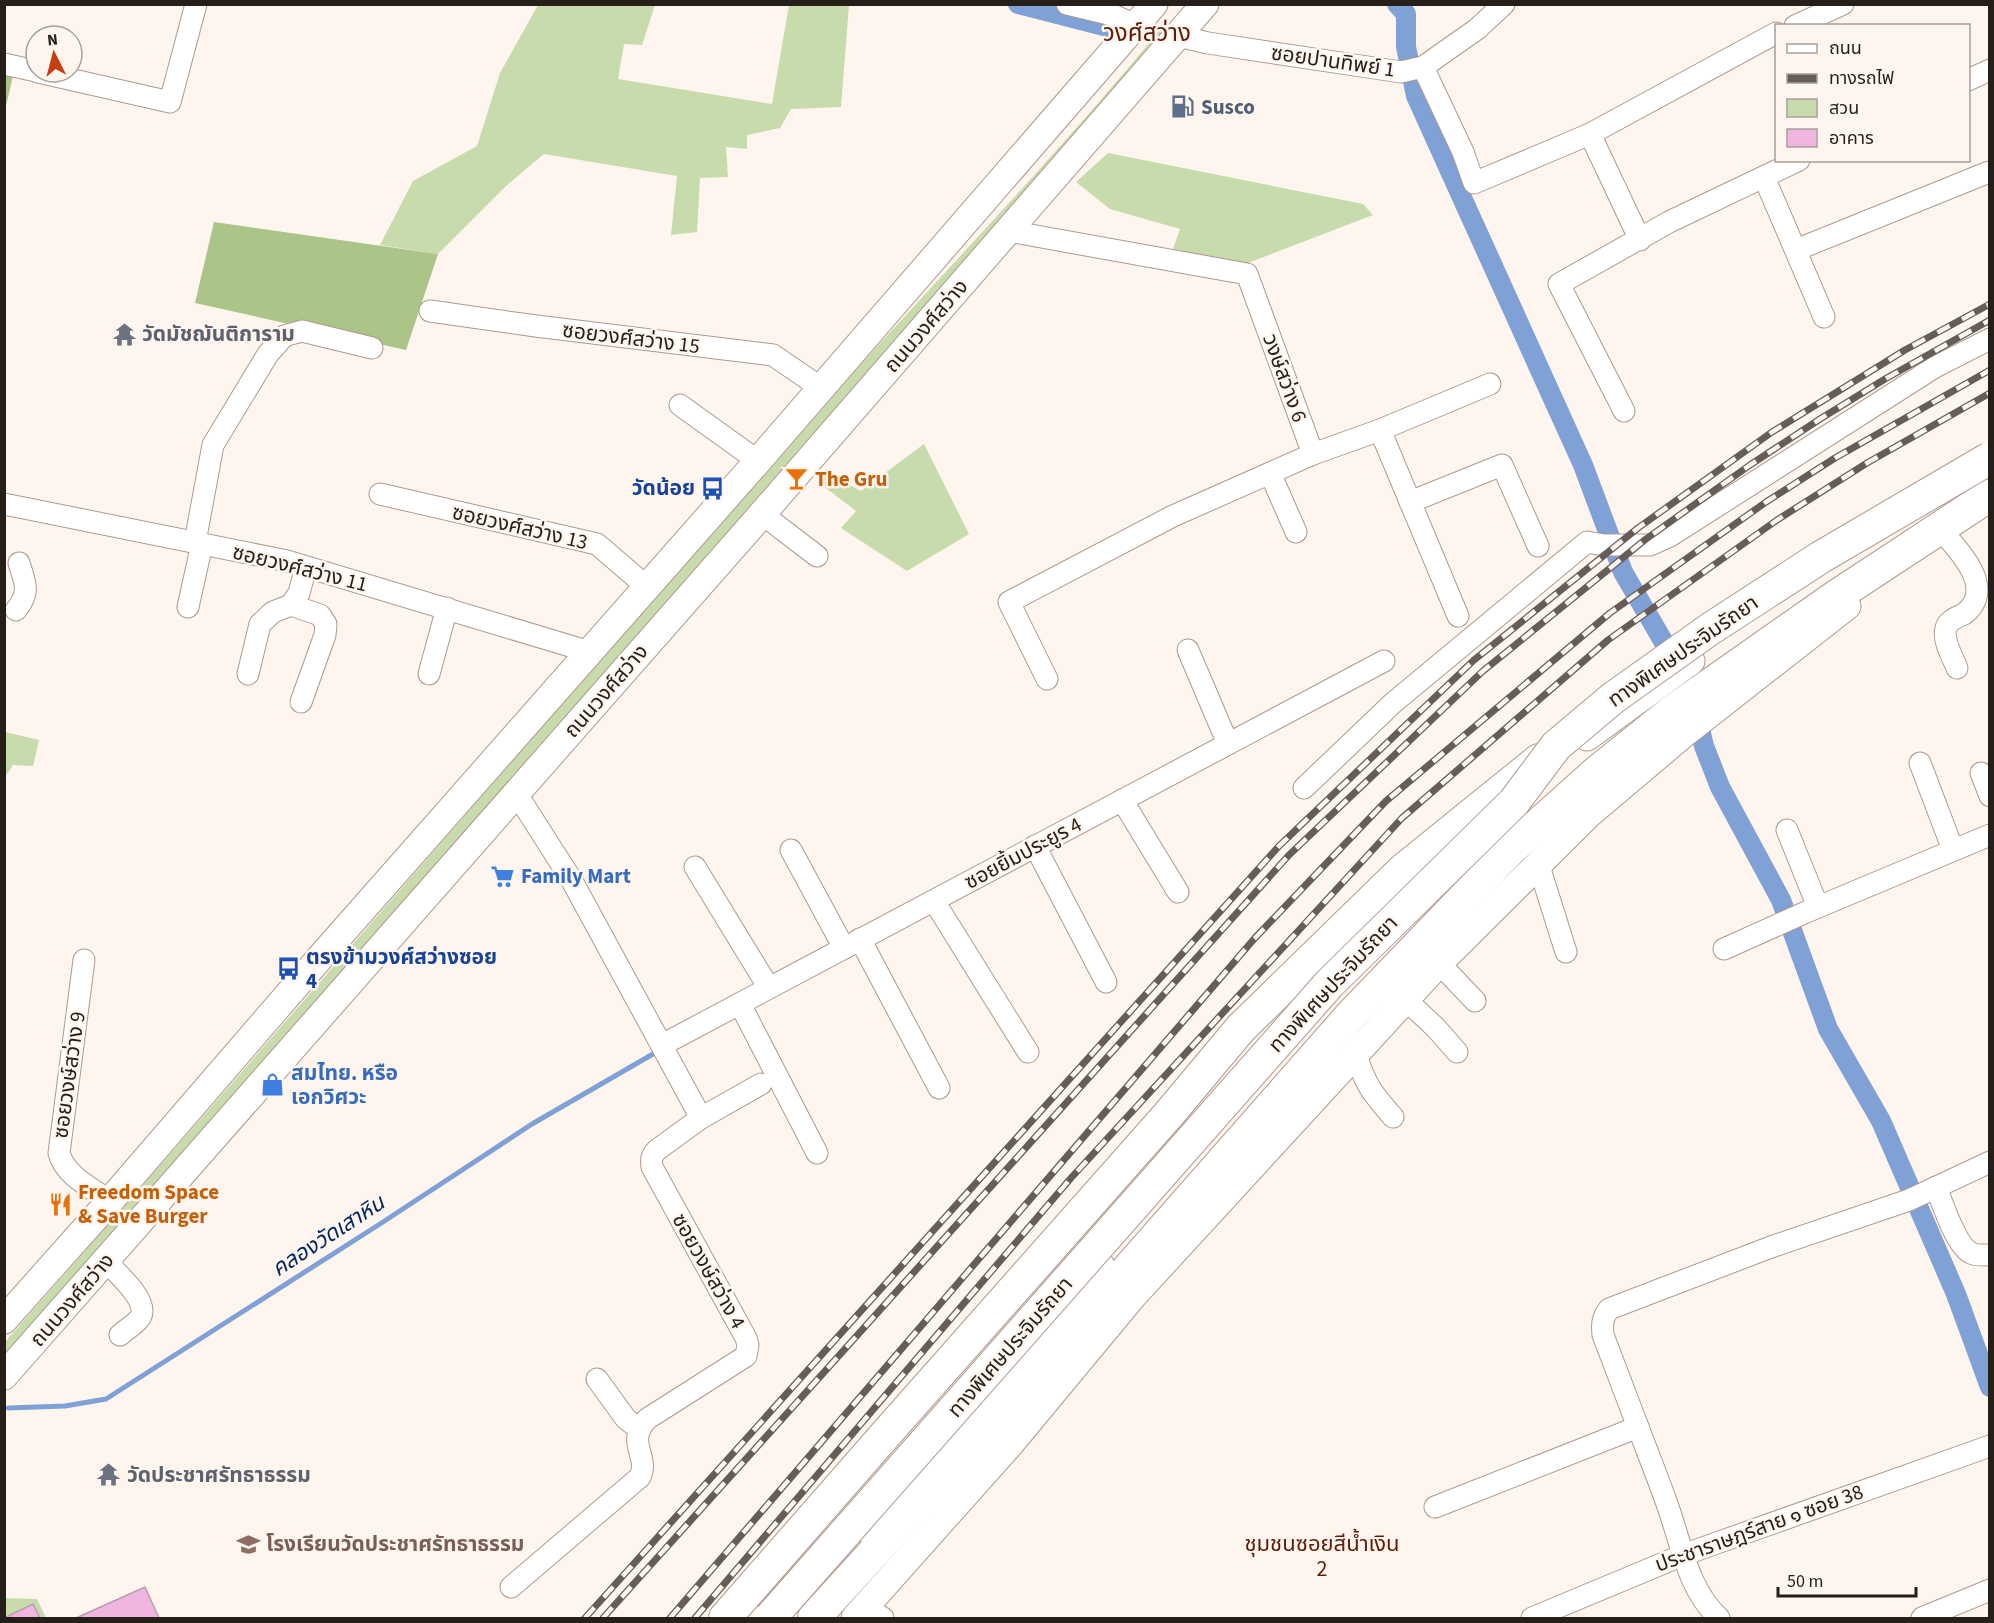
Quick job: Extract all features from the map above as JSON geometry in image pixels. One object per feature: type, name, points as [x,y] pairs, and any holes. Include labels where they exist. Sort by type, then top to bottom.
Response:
[{"type":"highway","name":"ทางพิเศษประจิมรัถยา","points":[[770,1618],[1329,984],[1515,802],[1556,746],[1613,698],[1710,629],[1821,557],[1989,458]]},
{"type":"highway","name":"ทางพิเศษประจิมรัถยา","points":[[814,1618],[1012,1401],[1352,1014],[1512,848],[1598,771],[1674,710],[1835,597],[1989,495]]},
{"type":"highway","points":[[725,1618],[1169,1114],[1241,1028],[1403,870],[1556,746]]},
{"type":"highway","points":[[777,1618],[872,1532]]},
{"type":"main road","name":"ถนนวงศ์สว่าง","points":[[4,1320],[758,461],[1154,4]]},
{"type":"main road","name":"ถนนวงศ์สว่าง","points":[[4,1376],[762,514],[1205,4]]},
{"type":"main road","points":[[795,1618],[872,1532],[1336,988],[1482,827],[1552,762],[1720,641],[1836,563],[1989,470]]},
{"type":"main road","points":[[868,1615],[1133,1296],[1355,1052],[1538,863],[1589,814],[1768,667],[1890,572],[1989,511]]},
{"type":"street","points":[[84,83],[170,102],[196,4]]},
{"type":"street","points":[[1067,4],[1113,15],[1135,25]]},
{"type":"street","name":"ซอยปานทิพย์ 1","points":[[1178,36],[1208,43],[1413,69],[1477,29],[1504,4]]},
{"type":"street","points":[[1799,24],[1843,4]]},
{"type":"street","points":[[1413,69],[1463,152],[1474,183],[1590,134],[1775,34]]},
{"type":"street","points":[[4,64],[24,69]]},
{"type":"street","points":[[1970,79],[1989,70]]},
{"type":"street","points":[[1590,134],[1640,240]]},
{"type":"street","points":[[1624,411],[1559,284],[1669,222],[1795,162]]},
{"type":"street","points":[[1796,250],[1989,172]]},
{"type":"street","points":[[1764,177],[1824,317]]},
{"type":"street","name":"วงษ์สว่าง 6","points":[[1008,231],[1246,274],[1312,454]]},
{"type":"street","name":"ซอยวงศ์สว่าง 15","points":[[430,311],[773,355],[821,388]]},
{"type":"street","points":[[188,607],[213,446],[268,354],[285,336],[302,331],[372,348]]},
{"type":"street","points":[[1304,788],[1393,703],[1587,542],[1650,546],[1670,536],[1935,367],[1989,339]]},
{"type":"street","points":[[1047,679],[1009,602],[1173,516],[1312,454],[1380,430],[1490,384]]},
{"type":"street","points":[[680,405],[758,461]]},
{"type":"street","points":[[1380,430],[1458,616]]},
{"type":"street","points":[[1410,502],[1502,465],[1538,546]]},
{"type":"street","points":[[1270,473],[1296,532]]},
{"type":"street","name":"ซอยวงศ์สว่าง 13","points":[[380,494],[597,544],[647,587]]},
{"type":"street","name":"ซอยวงศ์สว่าง 11","points":[[4,504],[287,561],[590,652]]},
{"type":"street","points":[[762,514],[818,556]]},
{"type":"street","points":[[1947,537],[1970,562],[1977,572],[1980,584],[1980,595],[1976,602],[1967,612],[1949,622],[1945,629],[1957,668]]},
{"type":"street","points":[[16,610],[25,599],[26,586],[19,563]]},
{"type":"street","points":[[248,674],[260,624],[273,612],[291,605],[299,592],[306,567]]},
{"type":"street","points":[[291,605],[320,615],[326,624],[325,634],[301,702]]},
{"type":"street","points":[[429,674],[447,608]]},
{"type":"street","points":[[1188,650],[1228,744]]},
{"type":"street","name":"ซอยยิ้มประยูร 4","points":[[662,1045],[1384,661]]},
{"type":"street","points":[[1920,763],[1953,850]]},
{"type":"street","points":[[1981,773],[1989,796]]},
{"type":"street","points":[[516,793],[571,879],[701,1118]]},
{"type":"street","points":[[1122,800],[1178,892]]},
{"type":"street","points":[[1787,830],[1809,911]]},
{"type":"street","points":[[1724,949],[1775,925],[1989,835]]},
{"type":"street","points":[[1035,846],[1106,982]]},
{"type":"street","points":[[792,850],[939,1088]]},
{"type":"street","points":[[1538,863],[1566,952]]},
{"type":"street","points":[[695,867],[769,988]]},
{"type":"street","points":[[934,901],[1028,1052]]},
{"type":"street","name":"ซอยวงษ์สว่าง 9","points":[[84,960],[59,1153],[62,1165],[110,1201]]},
{"type":"street","points":[[1439,963],[1475,1001]]},
{"type":"street","points":[[1405,999],[1436,1028],[1457,1052]]},
{"type":"street","points":[[740,1004],[817,1153]]},
{"type":"street","points":[[1355,1052],[1370,1090],[1393,1117]]},
{"type":"street","name":"ซอยวงษ์สว่าง 4","points":[[639,1429],[647,1419],[746,1356],[748,1351],[746,1338],[652,1167],[652,1154],[701,1118],[761,1084]]},
{"type":"street","points":[[1719,1618],[1707,1608],[1697,1590],[1683,1554],[1667,1502],[1603,1335],[1604,1315],[1609,1309],[1771,1247],[1924,1193],[1989,1162]]},
{"type":"street","points":[[1924,1193],[1968,1252],[1976,1255],[1989,1255]]},
{"type":"street","points":[[106,1261],[137,1295],[142,1307],[140,1317],[120,1335]]},
{"type":"street","points":[[512,1587],[640,1477],[642,1471],[637,1438],[639,1429],[626,1419],[597,1379]]},
{"type":"street","points":[[1435,1508],[1638,1427]]},
{"type":"street","name":"ประชาราษฎร์สาย ๑ ซอย 38","points":[[1532,1618],[1683,1554],[1989,1446]]},
{"type":"street","points":[[1922,1618],[1989,1590]]},
{"type":"green space","points":[[538,5],[655,5],[642,45],[624,44],[618,79],[772,104],[789,5],[849,5],[841,107],[791,109],[780,128],[747,135],[747,149],[726,147],[728,177],[700,178],[697,232],[671,235],[677,176],[544,154],[507,185],[438,254],[380,245],[413,181],[477,146],[500,73]]},
{"type":"green space","points":[[1160,30],[1163,32],[1162,37],[5,1360],[5,1342],[779,455],[1067,138]]},
{"type":"green space","points":[[5,74],[13,76],[5,110]]},
{"type":"green space","points":[[1108,153],[1363,204],[1373,215],[1248,263],[1172,252],[1180,229],[1110,209],[1076,182]]},
{"type":"green space","points":[[214,222],[438,254],[406,350],[195,303]]},
{"type":"green space","points":[[924,444],[969,534],[907,571],[841,528],[856,511],[818,482],[828,473],[861,491]]},
{"type":"green space","points":[[5,732],[39,740],[33,766],[13,765],[5,777]]},
{"type":"green space","points":[[4,1598],[37,1599],[46,1618],[5,1618]]},
{"type":"building","points":[[145,1587],[159,1618],[76,1618]]},
{"type":"building","points":[[33,1604],[40,1618],[4,1618]]},
{"type":"waterway","points":[[1018,4],[1108,27]]},
{"type":"waterway","points":[[1397,4],[1406,14],[1406,47],[1416,96],[1583,465],[1623,572],[1677,665]]},
{"type":"waterway","points":[[1696,712],[1704,746],[1720,787],[1781,900],[1828,1029],[1881,1121],[1956,1294],[1990,1387]]},
{"type":"waterway","name":"คลองวัดเสาหิน","points":[[8,1408],[65,1406],[106,1399],[532,1124],[653,1054]]},
{"type":"railway","points":[[585,1618],[1279,846],[1474,660],[1638,528],[1772,432],[1905,350],[1990,304]]},
{"type":"railway","points":[[603,1618],[1289,855],[1483,671],[1646,539],[1750,465],[1885,379],[1990,320]]},
{"type":"railway","points":[[670,1618],[1254,939],[1386,801],[1610,613],[1766,502],[1835,458],[1990,370]]},
{"type":"railway","points":[[695,1618],[1071,1178],[1402,818],[1608,640],[1777,520],[1867,463],[1990,393]]},
{"type":"place","name":"Susco","points":[[1183,107]]},
{"type":"place","name":"วัดมัชฌันติการาม","points":[[124,334]]},
{"type":"place","name":"The Gru","points":[[797,479]]},
{"type":"place","name":"วัดน้อย","points":[[713,488]]},
{"type":"place","name":"Family Mart","points":[[503,876]]},
{"type":"place","name":"ตรงข้ามวงศ์สว่างซอย 4","points":[[288,969]]},
{"type":"place","name":"สมไทย. หรือ เอกวิศวะ","points":[[273,1085]]},
{"type":"place","name":"Freedom Space & Save Burger","points":[[60,1204]]},
{"type":"place","name":"วัดประชาศรัทธาธรรม","points":[[109,1475]]},
{"type":"place","name":"โรงเรียนวัดประชาศรัทธาธรรม","points":[[248,1544]]},
{"type":"district","name":"วงศ์สว่าง","points":[[1147,33]]},
{"type":"district","name":"ชุมชนซอยสีน้ำเงิน 2","points":[[1322,1556]]}]
